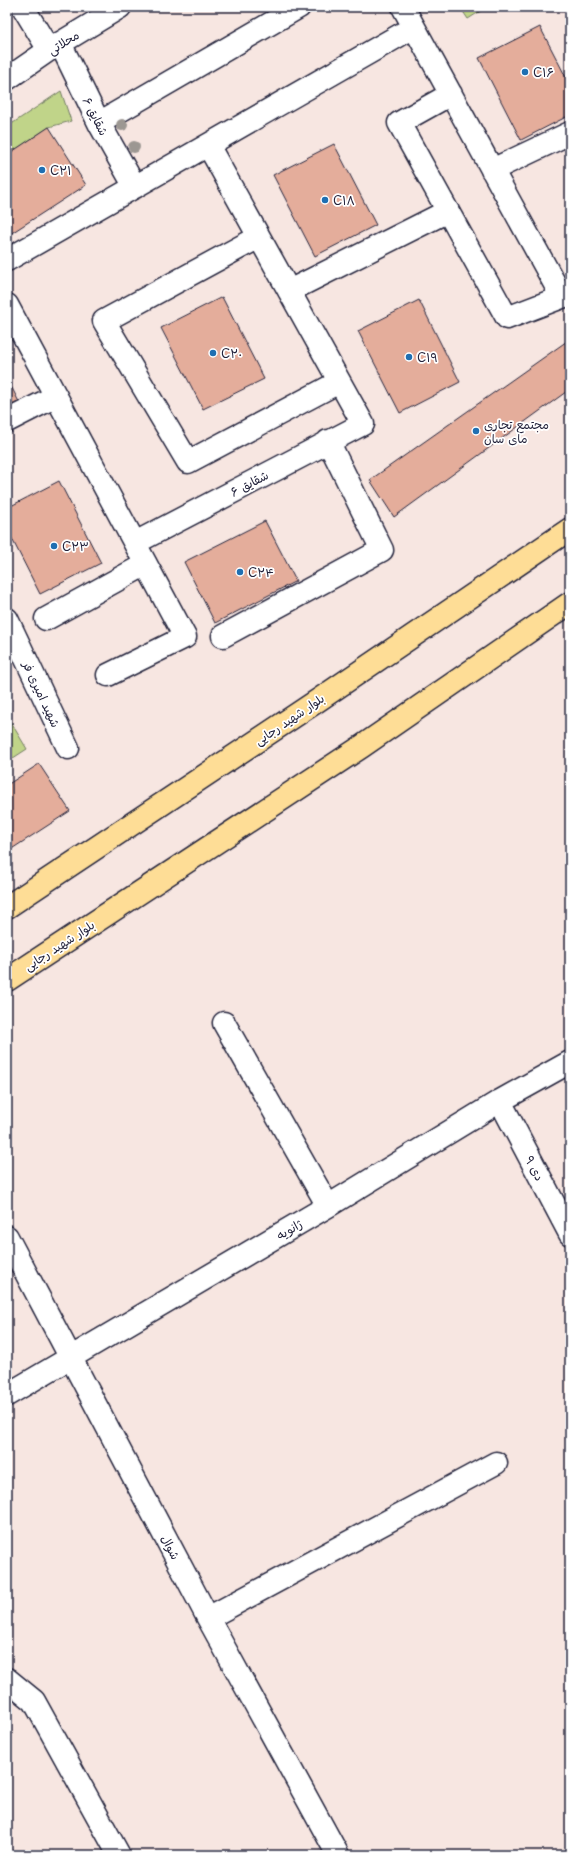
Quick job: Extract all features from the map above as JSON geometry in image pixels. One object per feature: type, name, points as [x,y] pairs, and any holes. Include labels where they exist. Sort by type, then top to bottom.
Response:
[{"type":"main road","name":"بلوار شهید رجایی","points":[[7,907],[317,701],[570,529]]},
{"type":"main road","name":"بلوار شهید رجایی","points":[[7,980],[361,747],[570,603]]},
{"type":"street","name":"شقایق ۶","points":[[23,7],[55,46],[135,187]]},
{"type":"street","name":"محلاتی","points":[[7,79],[55,46],[120,7]]},
{"type":"street","points":[[99,123],[298,7]]},
{"type":"street","points":[[403,7],[451,94],[492,170],[562,297],[507,318],[399,123],[451,94]]},
{"type":"street","points":[[7,260],[414,27]]},
{"type":"street","points":[[492,170],[570,132]]},
{"type":"street","points":[[208,145],[339,382],[188,462],[104,321],[258,237]]},
{"type":"street","points":[[289,291],[448,211]]},
{"type":"street","points":[[7,305],[185,637],[108,676]]},
{"type":"street","name":"شقایق ۶","points":[[135,543],[363,424],[339,382]]},
{"type":"street","points":[[7,422],[56,396]]},
{"type":"street","points":[[222,636],[382,550],[328,441]]},
{"type":"street","points":[[46,619],[146,564]]},
{"type":"street","name":"شهید امیری فر","points":[[7,619],[68,748]]},
{"type":"street","points":[[224,1023],[328,1206]]},
{"type":"street","name":"ژانویه","points":[[7,1395],[328,1206],[500,1101],[570,1062]]},
{"type":"street","name":"۹ دی","points":[[500,1101],[570,1234]]},
{"type":"street","name":"شوال","points":[[7,1237],[208,1618],[338,1855]]},
{"type":"street","points":[[208,1618],[496,1463]]},
{"type":"street","points":[[7,1679],[34,1701],[119,1855]]},
{"type":"green space","points":[[460,7],[487,7],[468,19]]},
{"type":"green space","points":[[61,91],[71,121],[49,127],[7,155],[7,127]]},
{"type":"green space","points":[[7,716],[27,749],[7,762]]},
{"type":"building","name":"C۱۶","points":[[540,27],[570,85],[570,115],[521,140],[479,58]]},
{"type":"building","name":"C۲۱","points":[[49,127],[86,185],[10,234],[7,230],[7,155]]},
{"type":"building","name":"C۱۸","points":[[334,144],[376,225],[315,256],[273,175]]},
{"type":"building","name":"C۲۰","points":[[222,297],[264,379],[203,409],[161,328]]},
{"type":"building","name":"C۱۹","points":[[419,300],[460,382],[400,413],[358,331]]},
{"type":"building","name":"مجتمع تجاری مای سان","points":[[570,339],[570,389],[394,517],[370,480]]},
{"type":"building","points":[[7,378],[19,402],[7,408]]},
{"type":"building","name":"C۲۳","points":[[59,481],[101,563],[40,594],[7,529],[7,508]]},
{"type":"building","name":"C۲۴","points":[[265,521],[296,581],[215,623],[184,562]]},
{"type":"building","points":[[39,764],[70,811],[7,852],[7,785]]},
{"type":"place","name":"C۱۶","points":[[525,72]]},
{"type":"place","name":"C۲۱","points":[[42,170]]},
{"type":"place","name":"C۱۸","points":[[325,200]]},
{"type":"place","name":"C۲۰","points":[[213,353]]},
{"type":"place","name":"C۱۹","points":[[409,357]]},
{"type":"place","name":"مجتمع تجاری مای سان","points":[[476,431]]},
{"type":"place","name":"C۲۳","points":[[54,546]]},
{"type":"place","name":"C۲۴","points":[[240,572]]}]
